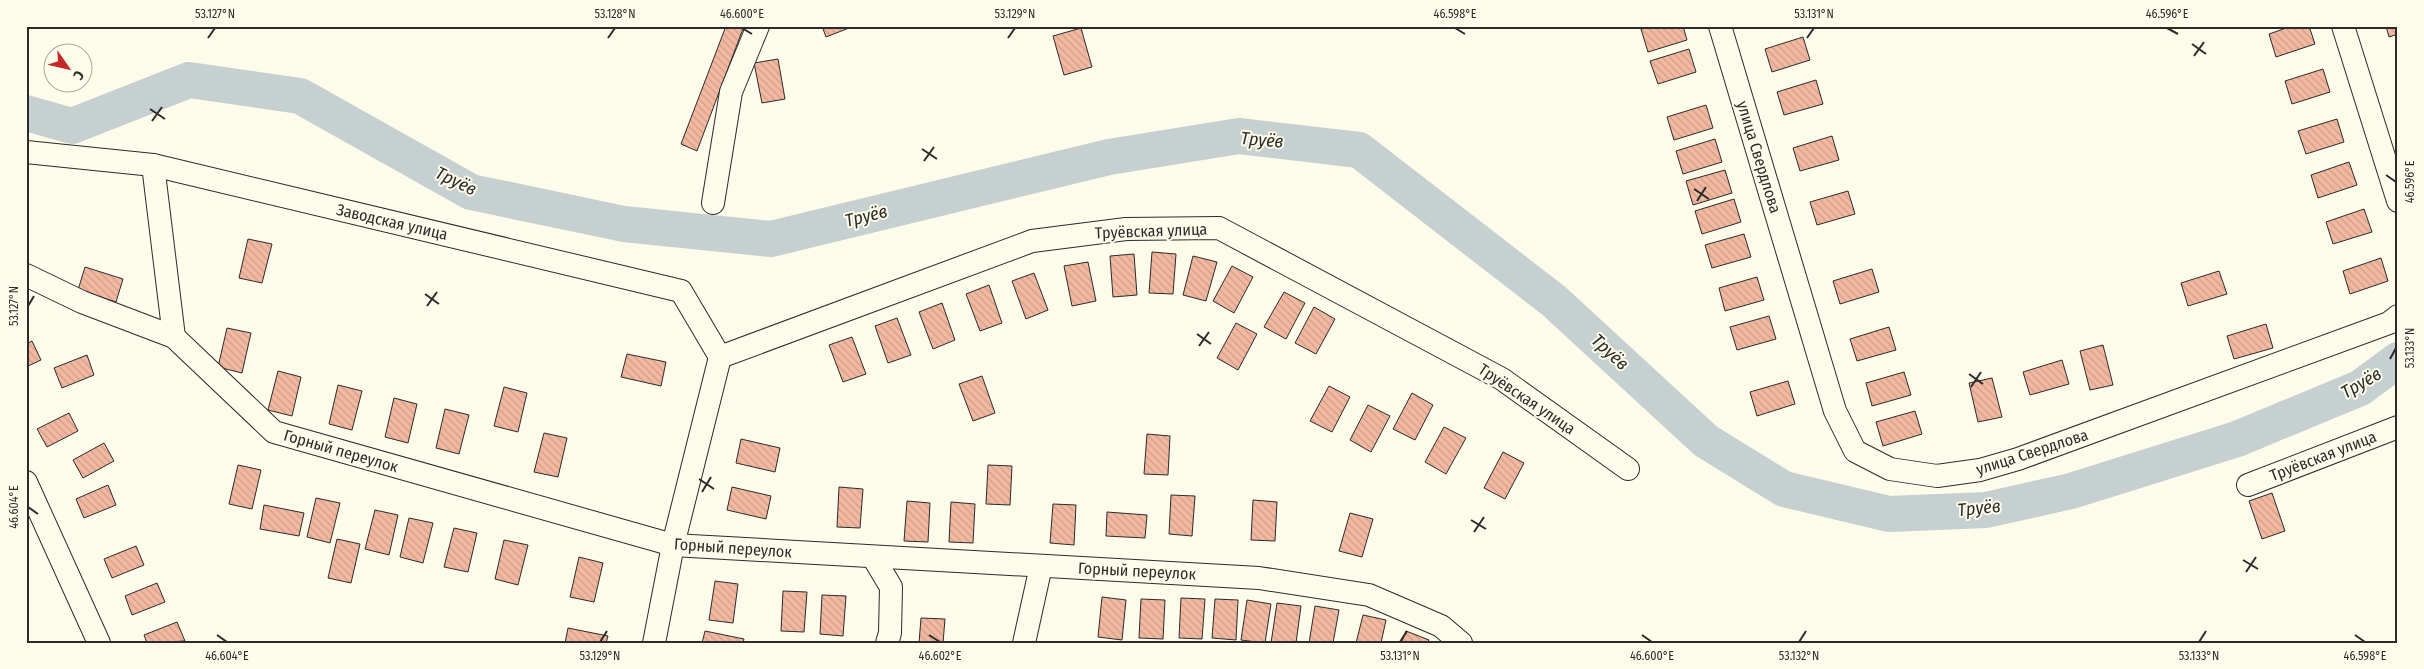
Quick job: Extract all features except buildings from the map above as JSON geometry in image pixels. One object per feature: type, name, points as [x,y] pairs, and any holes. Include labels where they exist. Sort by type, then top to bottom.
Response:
[{"type":"street","points":[[713,203],[731,92],[758,26]]},
{"type":"street","name":"улица Свердлова","points":[[1720,26],[1835,411],[1855,451],[1890,469],[1937,476],[1980,470],[2018,459],[2389,323],[2398,316]]},
{"type":"street","points":[[2343,26],[2398,201]]},
{"type":"street","name":"Заводская улица","points":[[26,152],[153,165],[681,292],[720,357]]},
{"type":"street","points":[[153,165],[174,337]]},
{"type":"street","name":"Труёвская улица","points":[[720,357],[1032,241],[1126,229],[1219,228],[1502,379],[1628,469]]},
{"type":"street","name":"Горный переулок","points":[[26,275],[82,302],[174,337],[274,432],[673,546],[1260,578],[1369,595],[1441,626],[1461,643]]},
{"type":"street","points":[[654,643],[673,546],[720,357]]},
{"type":"street","name":"Труёвская улица","points":[[2248,484],[2398,427]]},
{"type":"street","points":[[26,482],[99,643]]},
{"type":"street","points":[[873,556],[890,587],[890,633],[887,643]]},
{"type":"street","points":[[1024,643],[1041,566]]},
{"type":"waterway","name":"Труёв","points":[[26,113],[72,126],[189,80],[300,96],[471,192],[624,224],[771,239],[1109,157],[1239,136],[1359,150],[1554,301],[1706,441],[1784,489],[1889,514],[1986,510],[2071,491],[2237,439],[2360,388],[2398,360]]}]
